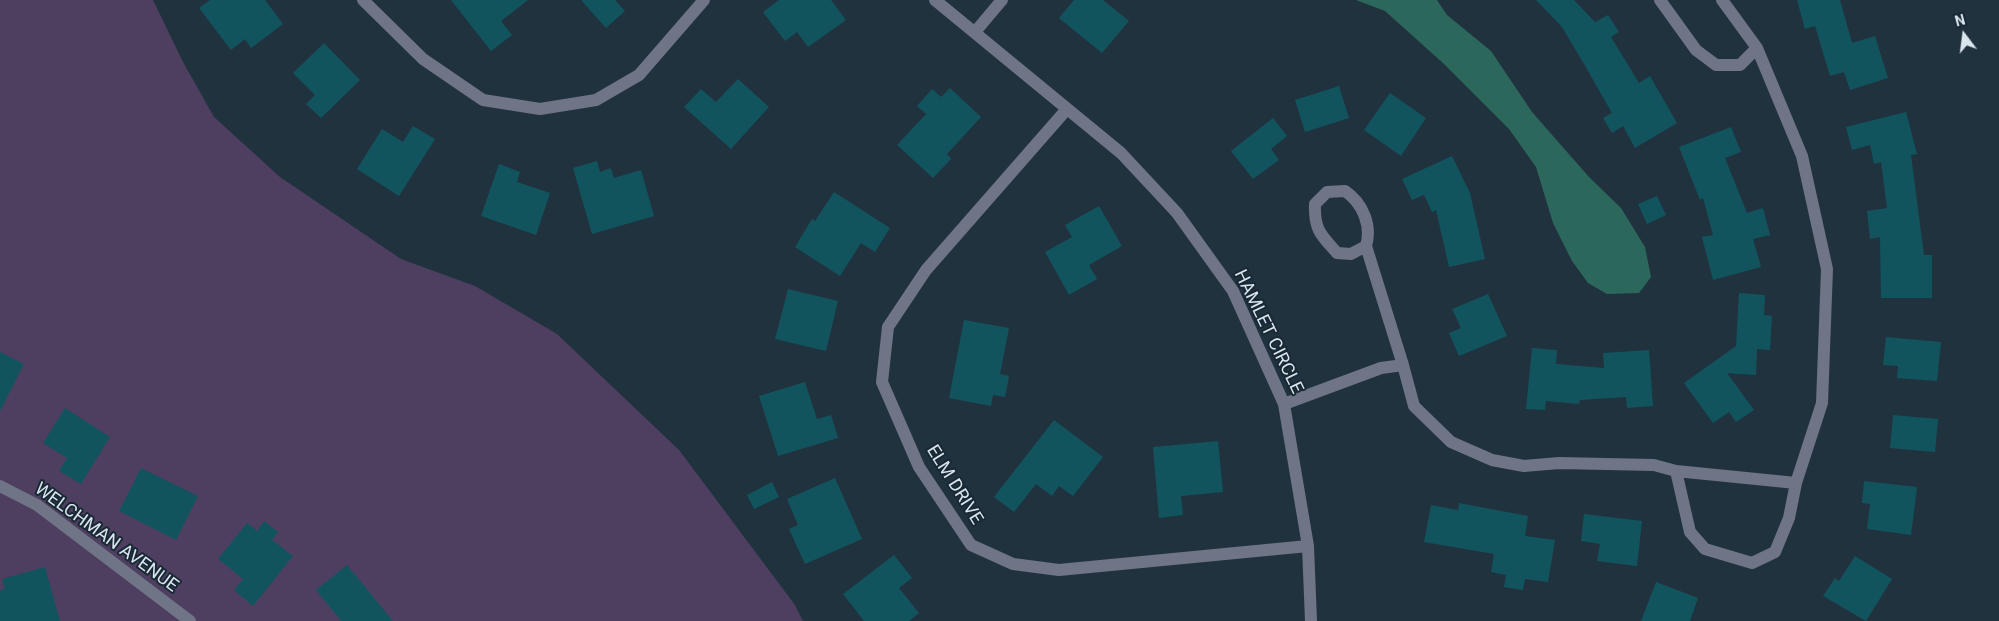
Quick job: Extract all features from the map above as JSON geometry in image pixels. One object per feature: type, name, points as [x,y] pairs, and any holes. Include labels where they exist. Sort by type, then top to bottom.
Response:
[{"type":"street","points":[[363,0],[423,58],[483,100],[540,109],[596,100],[638,75],[704,0]]},
{"type":"street","name":"HAMLET CIRCLE","points":[[935,0],[1121,153],[1177,212],[1233,291],[1284,404],[1308,546],[1311,621]]},
{"type":"street","points":[[975,32],[1002,0]]},
{"type":"street","points":[[1660,0],[1696,50],[1716,65],[1740,65],[1757,48]]},
{"type":"street","points":[[1676,472],[1690,532],[1705,549],[1752,563],[1775,552],[1789,518],[1796,482],[1822,403],[1827,269],[1802,156],[1757,48],[1722,0]]},
{"type":"street","name":"ELM DRIVE","points":[[1067,109],[926,270],[888,327],[882,382],[919,467],[971,545],[1012,564],[1059,570],[1308,546]]},
{"type":"street","points":[[1366,246],[1351,254],[1337,253],[1323,237],[1314,222],[1315,204],[1327,192],[1345,191],[1357,199],[1370,232],[1366,246],[1414,406],[1451,442],[1492,460],[1524,466],[1559,463],[1654,465],[1676,472],[1796,482]]},
{"type":"street","points":[[1284,404],[1381,368],[1403,365]]},
{"type":"street","name":"WELCHMAN AVENUE","points":[[1,488],[36,504],[190,621]]},
{"type":"shaded area","points":[[0,0],[153,0],[183,62],[214,117],[280,177],[401,259],[475,286],[557,334],[679,450],[795,605],[803,621],[0,621]]},
{"type":"shaded area","points":[[1356,0],[1437,0],[1447,15],[1491,51],[1532,112],[1589,177],[1621,208],[1645,247],[1651,277],[1639,293],[1607,294],[1588,283],[1572,261],[1553,223],[1536,167],[1509,129],[1444,64],[1385,11]]},
{"type":"building","points":[[210,0],[265,0],[283,24],[251,48],[245,39],[231,50],[199,8]]},
{"type":"building","points":[[451,0],[528,0],[501,21],[512,35],[491,51]]},
{"type":"building","points":[[581,0],[615,0],[625,11],[606,28]]},
{"type":"building","points":[[779,0],[831,0],[846,20],[808,47],[797,32],[785,41],[763,12]]},
{"type":"building","points":[[1074,0],[1103,0],[1129,21],[1102,53],[1059,18]]},
{"type":"building","points":[[1536,0],[1574,0],[1595,22],[1608,15],[1619,32],[1611,37],[1639,83],[1650,76],[1677,123],[1635,148],[1623,126],[1612,133],[1603,118],[1612,113],[1584,64],[1562,27]]},
{"type":"building","points":[[1797,0],[1840,0],[1852,43],[1875,36],[1888,78],[1850,90],[1844,72],[1830,76],[1815,26],[1805,29]]},
{"type":"building","points":[[324,43],[360,80],[321,118],[306,104],[315,95],[293,73]]},
{"type":"building","points":[[738,79],[769,107],[731,149],[684,107],[701,89],[716,102]]},
{"type":"building","points":[[1339,86],[1349,118],[1305,132],[1295,100]]},
{"type":"building","points":[[950,88],[981,117],[947,154],[951,159],[933,178],[897,145],[926,114],[917,106],[932,89],[941,97]]},
{"type":"building","points":[[1390,93],[1426,118],[1401,156],[1364,130]]},
{"type":"building","points":[[1906,112],[1917,154],[1911,155],[1924,255],[1932,255],[1932,298],[1881,298],[1880,237],[1870,239],[1867,211],[1887,208],[1881,162],[1874,164],[1870,145],[1852,150],[1846,127]]},
{"type":"building","points":[[1273,118],[1287,136],[1271,149],[1279,160],[1253,179],[1231,151]]},
{"type":"building","points":[[413,126],[435,139],[399,196],[357,169],[382,129],[403,142]]},
{"type":"building","points":[[1731,127],[1741,152],[1725,158],[1747,213],[1763,208],[1770,235],[1753,239],[1761,267],[1713,280],[1702,237],[1713,235],[1703,198],[1700,200],[1679,147]]},
{"type":"building","points":[[1452,156],[1470,193],[1485,259],[1449,267],[1436,210],[1432,212],[1424,195],[1412,200],[1402,179]]},
{"type":"building","points":[[597,161],[600,172],[611,168],[614,178],[641,170],[654,216],[592,234],[573,168]]},
{"type":"building","points":[[499,164],[520,172],[517,182],[550,193],[536,235],[481,216]]},
{"type":"building","points":[[834,192],[890,228],[875,252],[861,243],[840,276],[795,247],[812,219],[815,221]]},
{"type":"building","points":[[1657,196],[1666,215],[1647,224],[1638,204]]},
{"type":"building","points":[[1099,206],[1122,246],[1089,265],[1097,279],[1069,295],[1045,252],[1072,237],[1065,225]]},
{"type":"building","points":[[788,289],[838,301],[826,351],[775,339]]},
{"type":"building","points":[[1739,293],[1765,295],[1764,315],[1772,316],[1770,350],[1757,349],[1756,375],[1727,373],[1754,410],[1736,422],[1729,412],[1713,423],[1684,383],[1736,346]]},
{"type":"building","points":[[1488,294],[1507,336],[1459,356],[1449,333],[1461,328],[1452,309]]},
{"type":"building","points":[[964,320],[1009,328],[1000,374],[1009,376],[1005,397],[993,395],[991,406],[949,398]]},
{"type":"building","points":[[1886,337],[1941,342],[1937,381],[1897,378],[1898,366],[1883,365]]},
{"type":"building","points":[[1532,348],[1557,350],[1556,364],[1604,368],[1603,353],[1649,350],[1653,406],[1627,408],[1626,397],[1580,400],[1579,404],[1546,401],[1545,410],[1526,409]]},
{"type":"building","points":[[0,352],[24,364],[0,411]]},
{"type":"building","points":[[805,382],[817,419],[831,415],[838,438],[778,456],[759,396]]},
{"type":"building","points":[[65,408],[110,437],[81,484],[59,471],[67,458],[43,443]]},
{"type":"building","points":[[1893,415],[1938,419],[1935,452],[1890,448]]},
{"type":"building","points":[[1054,420],[1103,457],[1073,496],[1059,486],[1052,496],[1036,484],[1014,512],[994,497]]},
{"type":"building","points":[[1218,441],[1223,492],[1181,496],[1183,515],[1159,518],[1153,447]]},
{"type":"building","points":[[141,468],[198,496],[176,540],[119,511]]},
{"type":"building","points":[[835,478],[862,539],[805,564],[789,529],[798,525],[787,499]]},
{"type":"building","points":[[1864,481],[1917,487],[1911,535],[1867,529],[1870,504],[1862,503]]},
{"type":"building","points":[[772,482],[779,497],[754,509],[747,495]]},
{"type":"building","points":[[1459,503],[1528,516],[1525,536],[1555,540],[1548,582],[1525,579],[1523,590],[1504,587],[1506,575],[1491,572],[1494,554],[1424,542],[1431,505],[1458,510]]},
{"type":"building","points":[[1584,514],[1642,521],[1637,566],[1597,561],[1600,544],[1581,541]]},
{"type":"building","points":[[264,521],[278,532],[272,540],[293,556],[253,606],[234,590],[243,579],[218,559],[247,523],[257,531]]},
{"type":"building","points":[[894,555],[912,578],[899,588],[919,613],[909,621],[864,621],[843,594]]},
{"type":"building","points":[[1855,556],[1892,579],[1866,621],[1823,596],[1835,578],[1839,581]]},
{"type":"building","points":[[347,565],[393,621],[341,621],[316,590]]},
{"type":"building","points":[[45,567],[60,621],[0,621],[0,590],[5,589],[2,579]]},
{"type":"building","points":[[1656,582],[1698,598],[1690,621],[1641,621]]}]
